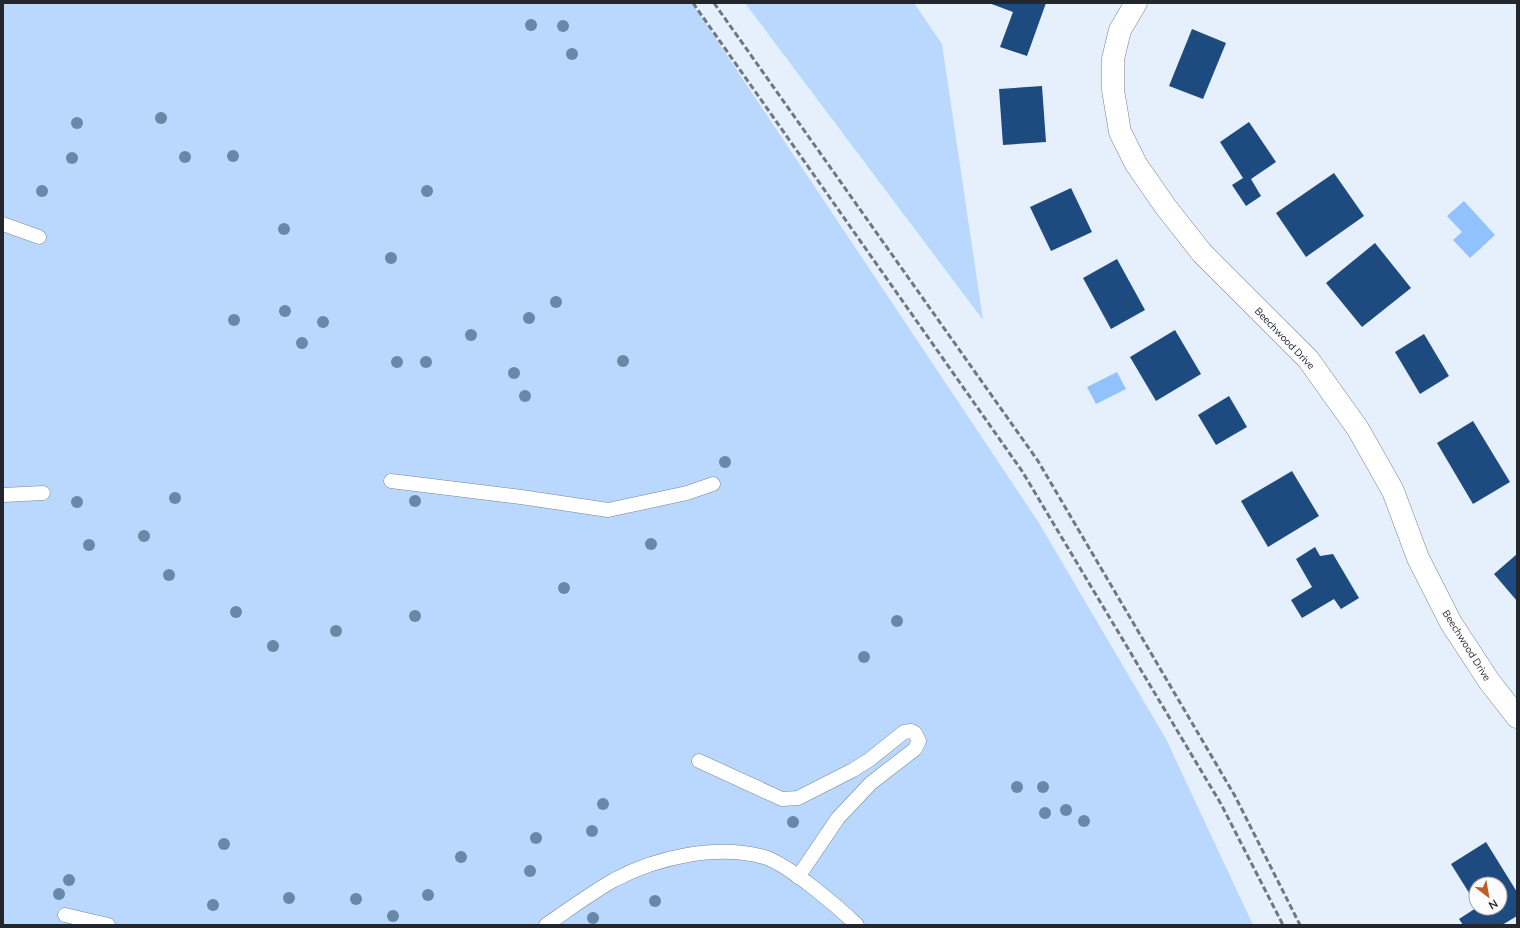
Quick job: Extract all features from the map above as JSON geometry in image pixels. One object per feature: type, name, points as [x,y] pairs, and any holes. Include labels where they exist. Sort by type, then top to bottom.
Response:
[{"type":"street","name":"Beechwood Drive","points":[[1136,3],[1120,30],[1114,59],[1113,90],[1120,132],[1136,164],[1165,206],[1202,253],[1308,359],[1358,429],[1393,491],[1418,558],[1450,623],[1489,681],[1517,718]]},
{"type":"lane","points":[[3,224],[38,237]]},
{"type":"lane","points":[[390,482],[521,497],[608,510],[687,493],[713,484]]},
{"type":"lane","points":[[3,495],[43,493]]},
{"type":"lane","points":[[700,761],[782,799],[798,798],[853,770],[869,760],[904,732],[911,730],[915,733],[919,741],[915,749],[871,783],[838,818],[798,877]]},
{"type":"lane","points":[[546,925],[614,880],[639,869],[682,856],[726,851],[766,857],[798,877],[839,908],[857,925]]},
{"type":"lane","points":[[65,915],[108,925]]},
{"type":"shaded area","points":[[3,3],[692,3],[1039,523],[1166,739],[1253,925],[3,925]]},
{"type":"shaded area","points":[[745,3],[914,3],[942,44],[983,320]]},
{"type":"shaded area","points":[[1464,201],[1495,235],[1470,258],[1453,240],[1462,232],[1447,216]]},
{"type":"shaded area","points":[[1117,372],[1126,389],[1096,404],[1087,387]]},
{"type":"building","points":[[989,3],[1046,3],[1027,56],[1000,47],[1013,12]]},
{"type":"building","points":[[1192,29],[1226,43],[1203,99],[1169,86]]},
{"type":"building","points":[[1042,86],[1046,142],[1003,145],[999,89]]},
{"type":"building","points":[[1249,122],[1276,162],[1251,179],[1261,196],[1246,206],[1232,185],[1243,178],[1220,142]]},
{"type":"building","points":[[1334,173],[1364,216],[1306,257],[1276,213]]},
{"type":"building","points":[[1071,188],[1092,232],[1051,251],[1030,207]]},
{"type":"building","points":[[1375,243],[1411,288],[1362,327],[1326,283]]},
{"type":"building","points":[[1117,259],[1145,310],[1111,329],[1083,278]]},
{"type":"building","points":[[1175,330],[1201,374],[1156,401],[1130,357]]},
{"type":"building","points":[[1424,334],[1449,376],[1420,394],[1395,352]]},
{"type":"building","points":[[1229,396],[1247,427],[1216,445],[1198,415]]},
{"type":"building","points":[[1473,421],[1510,482],[1473,504],[1437,443]]},
{"type":"building","points":[[1292,471],[1319,516],[1268,547],[1241,501]]},
{"type":"building","points":[[1315,547],[1320,556],[1333,554],[1359,598],[1341,609],[1334,599],[1302,618],[1291,600],[1312,587],[1296,559]]},
{"type":"building","points":[[1517,554],[1517,601],[1494,574]]},
{"type":"building","points":[[1486,842],[1507,876],[1468,876],[1468,891],[1451,864]]},
{"type":"building","points":[[1508,877],[1517,892],[1517,916],[1502,925],[1463,925],[1459,919],[1468,913],[1468,916],[1508,916]]},
{"type":"railway","points":[[693,3],[1022,471],[1221,804],[1283,925]]},
{"type":"railway","points":[[714,3],[1038,461],[1235,796],[1300,925]]}]
